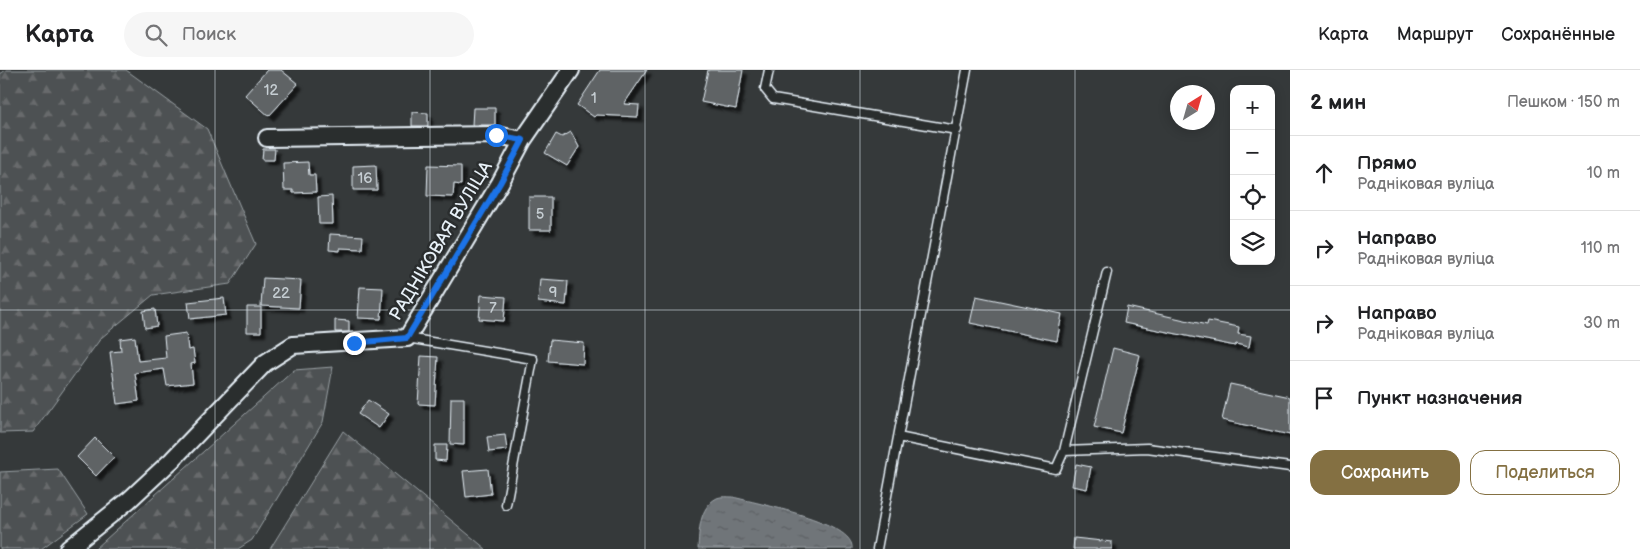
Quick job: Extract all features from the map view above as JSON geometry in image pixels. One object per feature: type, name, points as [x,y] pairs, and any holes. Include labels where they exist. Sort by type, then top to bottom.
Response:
[{"type":"street","name":"РАДНІКОВАЯ ВУЛІЦА","points":[[68,549],[129,500],[158,473],[265,363],[293,345],[407,338],[500,183],[523,140],[571,70]]},
{"type":"street","name":"РАДНІКОВАЯ ВУЛІЦА","points":[[267,138],[496,135],[523,140]]},
{"type":"lane","points":[[769,70],[765,89],[773,99],[957,130]]},
{"type":"lane","points":[[877,549],[967,70]]},
{"type":"lane","points":[[898,437],[1056,469],[1064,451],[1107,272]]},
{"type":"lane","points":[[407,338],[533,359],[506,505]]},
{"type":"lane","points":[[1064,451],[1147,448],[1290,467]]},
{"type":"green space","points":[[6,70],[126,70],[207,129],[256,244],[230,284],[153,295],[101,338],[33,432],[0,433],[0,74]]},
{"type":"green space","points":[[333,367],[323,422],[252,540],[238,549],[95,549],[294,370]]},
{"type":"green space","points":[[343,431],[486,549],[270,549]]},
{"type":"green space","points":[[58,469],[88,514],[41,549],[0,549],[0,472]]},
{"type":"water","points":[[733,497],[822,522],[838,530],[849,539],[852,549],[698,549],[701,521],[707,507],[717,498]]},
{"type":"building","points":[[267,70],[281,70],[298,84],[269,116],[245,95]]},
{"type":"building","points":[[600,70],[647,70],[624,104],[639,105],[638,117],[596,115],[594,117],[577,105]]},
{"type":"building","points":[[708,70],[743,70],[736,109],[701,102]]},
{"type":"building","points":[[473,108],[495,108],[495,125],[472,125]]},
{"type":"building","points":[[412,112],[428,113],[428,126],[412,126]]},
{"type":"building","points":[[571,132],[579,147],[567,166],[545,153],[556,134],[562,137]]},
{"type":"building","points":[[263,149],[275,149],[274,160],[262,160]]},
{"type":"building","points":[[308,162],[309,175],[315,175],[316,192],[293,193],[293,190],[284,190],[283,163]]},
{"type":"building","points":[[376,165],[377,190],[353,190],[353,166]]},
{"type":"building","points":[[428,165],[461,166],[461,185],[454,184],[453,197],[427,196]]},
{"type":"building","points":[[332,196],[333,224],[319,224],[318,197]]},
{"type":"building","points":[[529,197],[551,197],[551,230],[529,230]]},
{"type":"building","points":[[330,234],[363,236],[362,249],[340,248],[340,251],[329,250]]},
{"type":"building","points":[[263,278],[301,280],[299,308],[261,306]]},
{"type":"building","points":[[540,279],[568,281],[566,305],[538,302]]},
{"type":"building","points":[[360,287],[383,288],[381,319],[358,318]]},
{"type":"building","points":[[481,295],[506,297],[504,321],[479,319]]},
{"type":"building","points":[[976,296],[1062,314],[1057,341],[970,323]]},
{"type":"building","points":[[224,298],[226,315],[190,319],[188,302]]},
{"type":"building","points":[[247,307],[261,307],[261,332],[247,332]]},
{"type":"building","points":[[1127,307],[1207,325],[1208,321],[1239,327],[1238,334],[1251,336],[1249,347],[1236,344],[1235,346],[1124,323]]},
{"type":"building","points":[[155,309],[157,326],[145,328],[143,311]]},
{"type":"building","points":[[335,320],[349,321],[349,332],[335,332]]},
{"type":"building","points":[[186,333],[188,350],[193,349],[195,363],[191,364],[193,383],[167,386],[164,369],[135,373],[139,401],[117,404],[110,352],[121,351],[120,339],[135,337],[138,361],[166,358],[164,336]]},
{"type":"building","points":[[550,340],[584,343],[583,364],[548,361]]},
{"type":"building","points":[[1113,348],[1140,355],[1121,433],[1094,427]]},
{"type":"building","points":[[421,356],[438,357],[435,405],[418,404]]},
{"type":"building","points":[[1230,384],[1290,397],[1290,435],[1222,420]]},
{"type":"building","points":[[451,398],[464,398],[464,445],[450,444]]},
{"type":"building","points":[[368,400],[389,414],[379,428],[358,414]]},
{"type":"building","points":[[505,435],[507,450],[489,452],[487,437]]},
{"type":"building","points":[[95,438],[114,457],[96,476],[77,457]]},
{"type":"building","points":[[435,445],[447,445],[446,461],[435,460]]},
{"type":"building","points":[[1076,464],[1091,467],[1087,489],[1072,486]]},
{"type":"building","points":[[488,469],[491,494],[466,497],[463,471]]},
{"type":"building","points":[[1074,538],[1112,542],[1112,549],[1073,549]]},
{"type":"route","points":[[354,343],[407,338],[500,183],[523,140],[496,135]]}]
